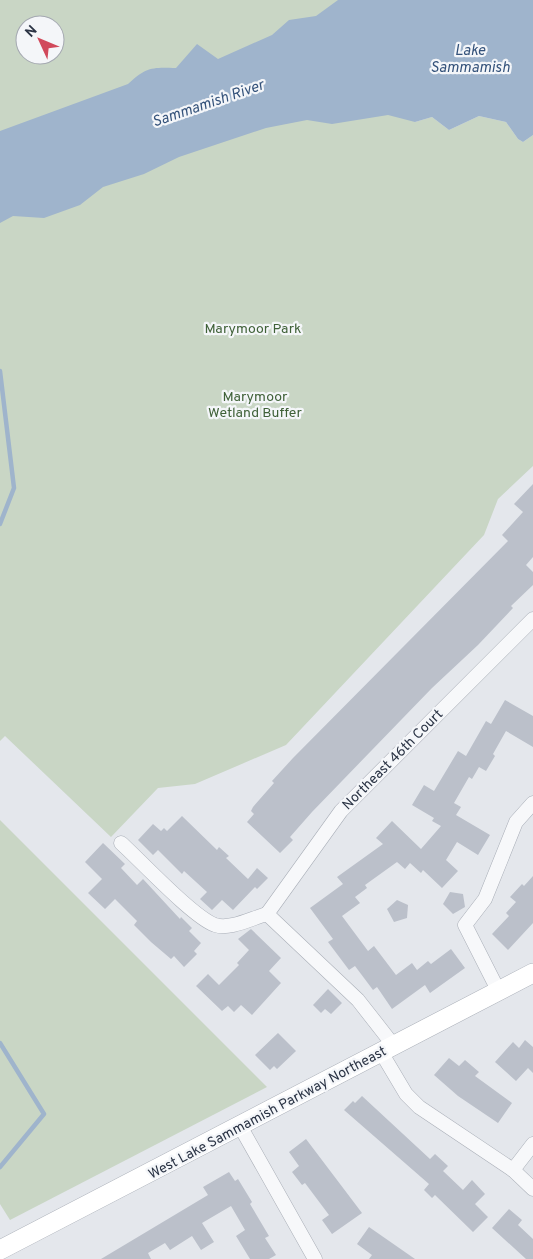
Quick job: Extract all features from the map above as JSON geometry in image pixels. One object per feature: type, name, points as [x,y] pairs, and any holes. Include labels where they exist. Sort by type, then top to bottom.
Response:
[{"type":"main road","name":"West Lake Sammamish Parkway Northeast","points":[[0,1250],[533,973]]},
{"type":"street","name":"Northeast 46th Court","points":[[267,914],[341,811],[533,619]]},
{"type":"street","points":[[498,990],[465,925],[485,899],[516,822],[533,803]]},
{"type":"street","points":[[121,843],[192,909],[215,925],[237,923],[267,914],[358,1000],[388,1049],[406,1094],[419,1107],[513,1170],[533,1189]]},
{"type":"street","points":[[240,1126],[315,1259]]},
{"type":"street","points":[[513,1170],[533,1144]]},
{"type":"green space","name":"Marymoor Park","points":[[0,0],[363,0],[415,122],[432,117],[449,130],[479,116],[506,122],[518,139],[523,142],[533,135],[533,466],[498,499],[484,535],[286,745],[195,784],[158,788],[111,837],[5,736],[0,741]]},
{"type":"green space","points":[[0,820],[267,1087],[10,1220],[0,1204]]},
{"type":"water","points":[[338,0],[533,0],[533,135],[523,142],[518,139],[506,122],[479,116],[449,130],[432,117],[415,122],[388,115],[332,124],[307,120],[266,128],[179,157],[144,174],[103,187],[80,205],[44,218],[13,216],[0,223],[0,131],[128,84],[140,74],[150,69],[176,68],[197,44],[218,59],[272,35],[289,20],[316,16]]},
{"type":"building","points":[[533,484],[533,557],[526,565],[533,572],[533,585],[511,606],[513,608],[478,645],[432,688],[312,812],[290,837],[293,840],[280,853],[247,822],[254,814],[251,811],[253,807],[274,783],[272,781],[293,758],[508,541],[502,535],[523,512],[514,504]]},
{"type":"building","points":[[505,700],[533,716],[533,747],[506,731],[486,771],[479,767],[472,779],[469,777],[454,803],[461,807],[456,815],[490,835],[478,855],[457,842],[446,860],[458,871],[442,888],[423,870],[421,873],[410,863],[405,869],[397,862],[365,885],[367,888],[355,897],[360,903],[342,916],[368,951],[374,946],[396,975],[412,963],[417,970],[428,961],[431,964],[451,949],[465,968],[430,993],[425,985],[392,1009],[377,987],[373,990],[355,966],[349,970],[328,942],[333,939],[310,908],[343,884],[337,877],[383,844],[376,838],[392,821],[421,849],[441,826],[432,821],[434,818],[412,805],[424,785],[434,791],[458,751],[466,756],[486,721],[491,724]]},
{"type":"building","points":[[182,816],[217,850],[219,847],[229,856],[226,858],[248,879],[257,868],[268,878],[257,889],[255,887],[233,910],[222,900],[212,910],[200,899],[207,892],[184,871],[182,874],[158,850],[153,855],[138,840],[153,824],[161,831],[164,828],[167,831]]},
{"type":"building","points":[[103,843],[125,864],[121,868],[137,885],[143,879],[180,919],[181,917],[192,928],[189,931],[201,943],[194,951],[197,954],[184,967],[174,956],[171,959],[151,942],[134,925],[137,921],[115,899],[105,909],[88,893],[102,879],[85,862]]},
{"type":"building","points":[[533,876],[533,923],[508,950],[492,934],[509,916],[506,913],[516,902],[510,897],[522,884],[524,886]]},
{"type":"building","points":[[450,892],[463,894],[465,907],[453,914],[443,904]]},
{"type":"building","points":[[397,900],[408,905],[407,918],[394,922],[387,909]]},
{"type":"building","points":[[251,929],[281,958],[269,971],[281,983],[252,1015],[241,1005],[234,1012],[228,1006],[222,1011],[196,986],[208,974],[219,985],[239,965],[237,963],[249,950],[238,939]]},
{"type":"building","points":[[328,989],[342,1003],[331,1014],[325,1009],[321,1013],[313,1005]]},
{"type":"building","points":[[278,1033],[296,1051],[277,1069],[274,1066],[270,1070],[255,1055]]},
{"type":"building","points":[[525,1040],[533,1047],[533,1073],[528,1068],[516,1081],[495,1062],[513,1042],[519,1048]]},
{"type":"building","points":[[449,1058],[459,1066],[465,1060],[479,1072],[475,1076],[512,1103],[498,1123],[458,1096],[434,1075]]},
{"type":"building","points":[[362,1096],[430,1159],[435,1154],[448,1166],[443,1171],[463,1190],[472,1180],[485,1194],[475,1204],[488,1217],[473,1232],[435,1195],[432,1198],[424,1190],[429,1184],[344,1110],[353,1101],[355,1103]]},
{"type":"building","points":[[306,1139],[362,1213],[332,1234],[322,1220],[329,1215],[305,1183],[302,1185],[292,1172],[299,1166],[289,1152]]},
{"type":"building","points":[[229,1172],[235,1181],[238,1179],[252,1202],[250,1204],[269,1236],[265,1238],[276,1255],[269,1259],[250,1259],[236,1236],[245,1230],[231,1206],[202,1223],[214,1242],[201,1250],[192,1236],[170,1250],[165,1243],[148,1253],[151,1259],[101,1259],[208,1195],[203,1187]]},
{"type":"building","points":[[509,1209],[522,1220],[518,1225],[533,1239],[533,1259],[526,1259],[492,1228]]},
{"type":"building","points":[[369,1227],[415,1259],[369,1259],[372,1255],[357,1244]]},
{"type":"waterway","points":[[0,371],[14,488],[0,524]]},
{"type":"waterway","points":[[0,1043],[44,1114],[0,1167]]},
{"type":"water label","name":"Lake Sammamish","points":[[470,58]]},
{"type":"water label","name":"Sammamish River","points":[[208,103]]},
{"type":"park label","name":"Marymoor Wetland Buffer","points":[[255,404]]}]
